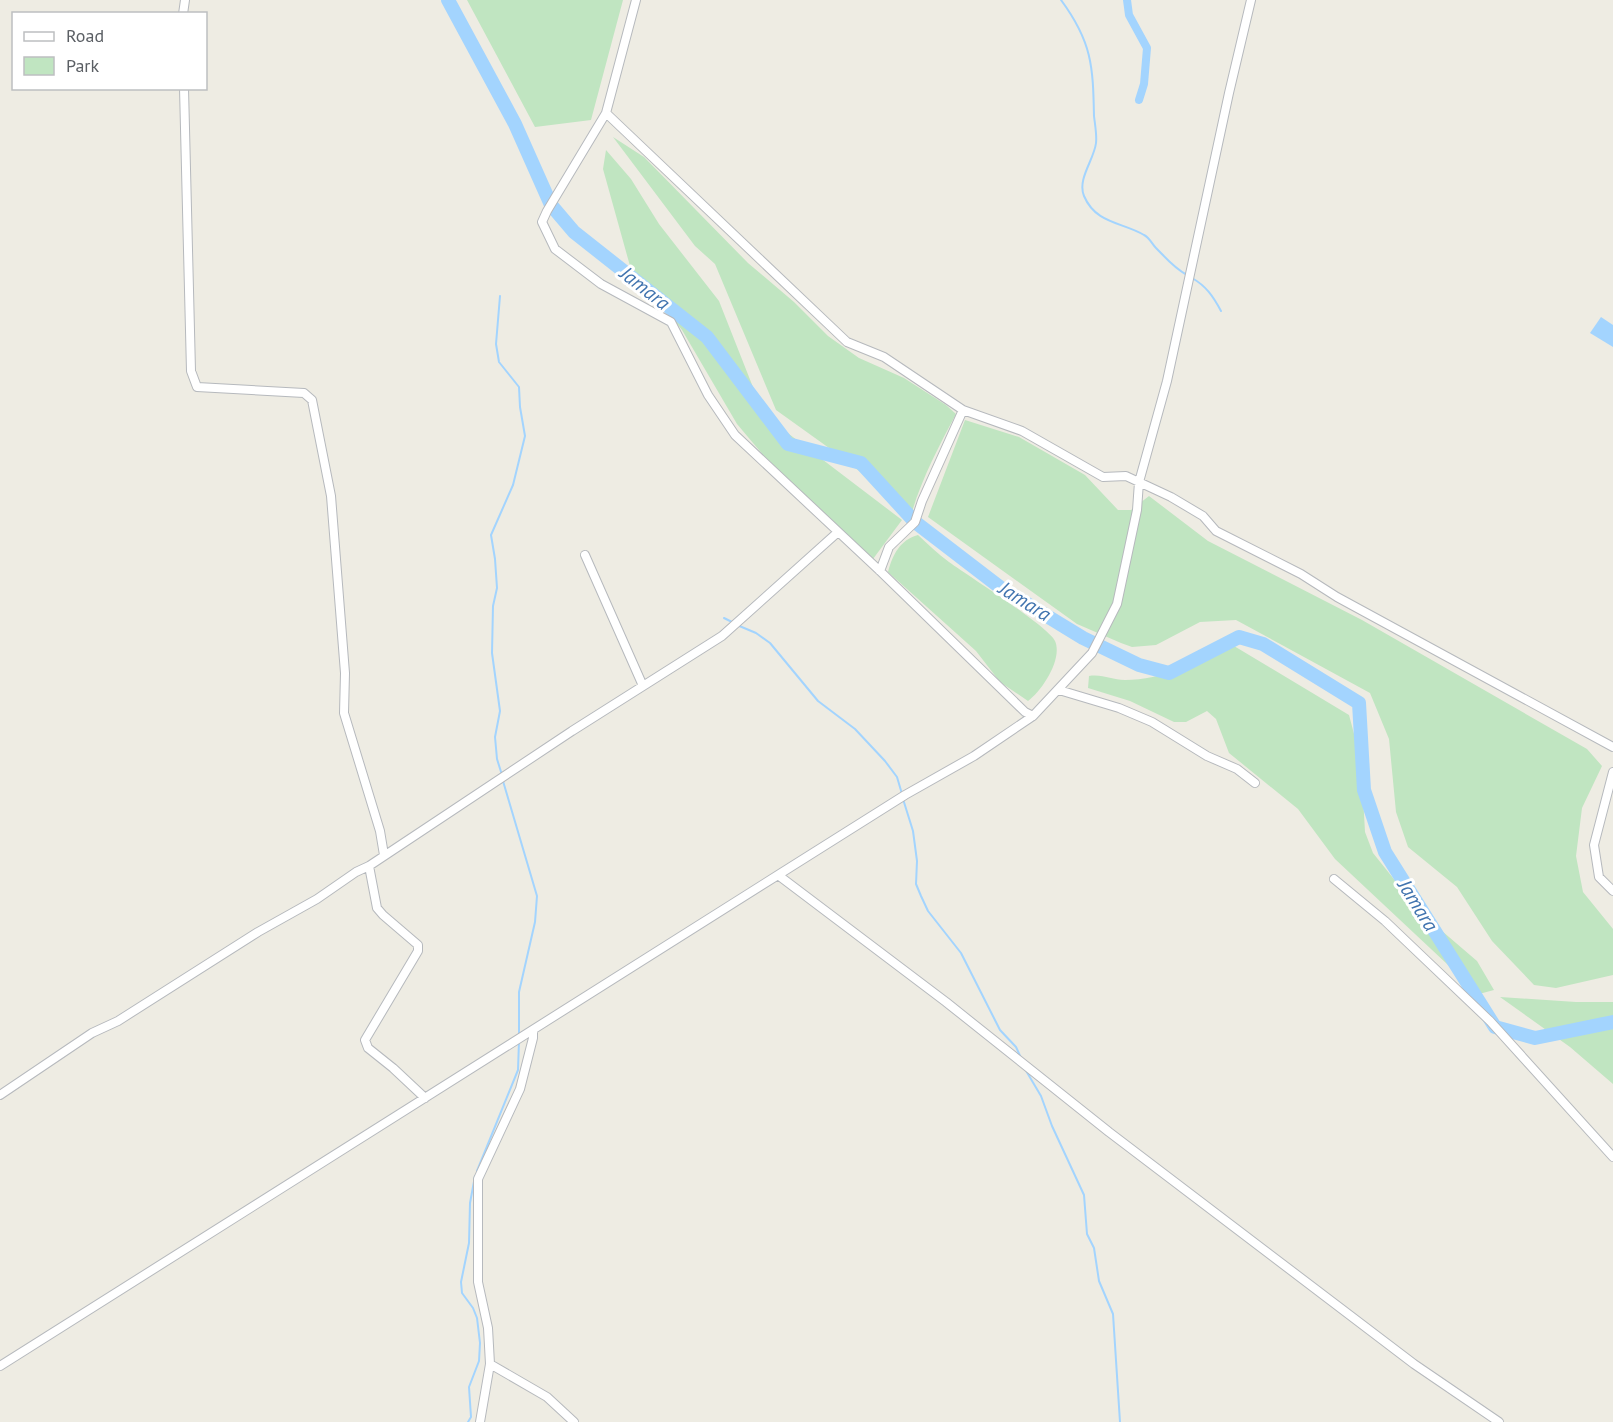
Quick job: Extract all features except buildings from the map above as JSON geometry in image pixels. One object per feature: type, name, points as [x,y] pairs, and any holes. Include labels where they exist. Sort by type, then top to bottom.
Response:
[{"type":"street","points":[[636,0],[606,112],[542,222],[555,249],[601,284],[670,322],[708,395],[735,435],[880,571],[1025,712],[1033,716]]},
{"type":"street","points":[[0,1366],[905,795],[975,756],[1033,716],[1059,690],[1092,653],[1117,604],[1137,510],[1139,482],[1167,381],[1226,104],[1251,0]]},
{"type":"street","points":[[184,90],[192,371],[197,387],[304,393],[312,400],[331,496],[345,673],[344,713],[380,831],[384,855]]},
{"type":"street","points":[[606,112],[847,342],[884,357],[963,410],[1022,431],[1103,477],[1126,476],[1171,496],[1203,516],[1216,531],[1301,574],[1337,597],[1613,747]]},
{"type":"street","points":[[880,571],[889,547],[915,522],[922,501],[963,410]]},
{"type":"street","points":[[0,1095],[92,1033],[118,1021],[258,932],[369,866],[722,636],[838,532]]},
{"type":"street","points":[[585,555],[643,686]]},
{"type":"street","points":[[1059,690],[1119,708],[1152,722],[1208,756],[1237,768],[1255,783]]},
{"type":"street","points":[[1613,771],[1594,845],[1599,877],[1613,891]]},
{"type":"street","points":[[369,866],[377,908],[418,945],[418,951],[378,1016],[365,1044],[425,1098]]},
{"type":"street","points":[[778,875],[946,1002],[1109,1132],[1405,1357],[1499,1422]]},
{"type":"street","points":[[1334,879],[1385,921],[1490,1021],[1613,1157]]},
{"type":"street","points":[[480,1422],[490,1364],[488,1328],[478,1282],[478,1179],[520,1089],[533,1030]]},
{"type":"street","points":[[490,1364],[547,1397],[574,1422]]},
{"type":"green space","points":[[467,0],[623,0],[591,120],[535,127]]},
{"type":"green space","points":[[613,137],[644,157],[748,263],[794,302],[828,336],[859,358],[904,378],[956,414],[926,474],[912,512],[776,410],[715,264],[695,246]]},
{"type":"green space","points":[[606,150],[631,179],[659,224],[719,301],[764,415],[902,520],[873,559],[764,456],[737,424],[682,330],[630,266],[603,169]]},
{"type":"green space","points":[[965,420],[1019,437],[1085,475],[1118,510],[1131,510],[1149,496],[1208,541],[1362,620],[1587,749],[1602,766],[1582,808],[1576,856],[1583,892],[1613,929],[1613,975],[1556,988],[1534,985],[1492,941],[1457,887],[1408,847],[1396,812],[1389,739],[1370,693],[1236,620],[1200,622],[1156,645],[1132,647],[1121,643],[1077,624],[928,517]]},
{"type":"green space","points":[[918,535],[949,562],[1006,601],[1055,641],[1056,657],[1050,674],[1028,701],[1000,682],[976,651],[888,572],[892,559],[902,544]]},
{"type":"green space","points":[[1229,643],[1349,715],[1361,760],[1365,832],[1373,853],[1421,913],[1477,961],[1494,990],[1479,994],[1335,859],[1298,809],[1229,753],[1216,719],[1207,711],[1186,722],[1174,722],[1130,701],[1088,688],[1089,676],[1125,680],[1166,674],[1193,663]]},
{"type":"green space","points":[[1500,997],[1613,1002],[1613,1084],[1570,1047]]},
{"type":"water","points":[[1601,317],[1613,325],[1613,347],[1590,333]]},
{"type":"waterway","name":"Jamara","points":[[448,0],[515,124],[551,205],[574,232],[707,337],[788,444],[861,463],[915,522],[1001,588],[1083,638],[1139,665],[1169,673],[1239,637],[1263,644],[1359,703],[1364,790],[1385,852],[1495,1027],[1535,1038],[1613,1022]]},
{"type":"waterway","points":[[1061,0],[1085,42],[1093,83],[1096,140],[1095,149],[1084,176],[1082,190],[1084,196],[1095,212],[1146,236],[1170,263],[1187,275]]},
{"type":"waterway","points":[[1127,0],[1129,15],[1147,48],[1144,84],[1139,100]]},
{"type":"waterway","points":[[1192,278],[1209,292],[1221,311]]},
{"type":"waterway","points":[[500,296],[496,344],[499,362],[519,387],[525,436],[513,485],[491,535],[497,588],[493,606],[492,653],[500,711],[495,737],[497,759],[502,775]]},
{"type":"waterway","points":[[724,618],[732,622]]},
{"type":"waterway","points":[[737,625],[756,633],[770,643],[818,701],[855,729],[897,777],[902,794]]},
{"type":"waterway","points":[[503,781],[537,896],[535,922],[519,992],[519,1035]]},
{"type":"waterway","points":[[903,799],[913,831],[917,861],[916,884],[921,896],[928,911],[961,953],[1000,1030],[1016,1047],[1021,1058]]},
{"type":"waterway","points":[[477,1171],[518,1070],[519,1041]]},
{"type":"waterway","points":[[1025,1069],[1041,1096],[1052,1126],[1084,1195],[1087,1234],[1094,1248],[1099,1281],[1113,1314],[1120,1422]]},
{"type":"waterway","points":[[468,1422],[471,1417],[469,1387],[479,1361],[480,1343],[477,1318],[462,1293],[461,1282],[469,1243],[470,1203],[475,1176]]}]
